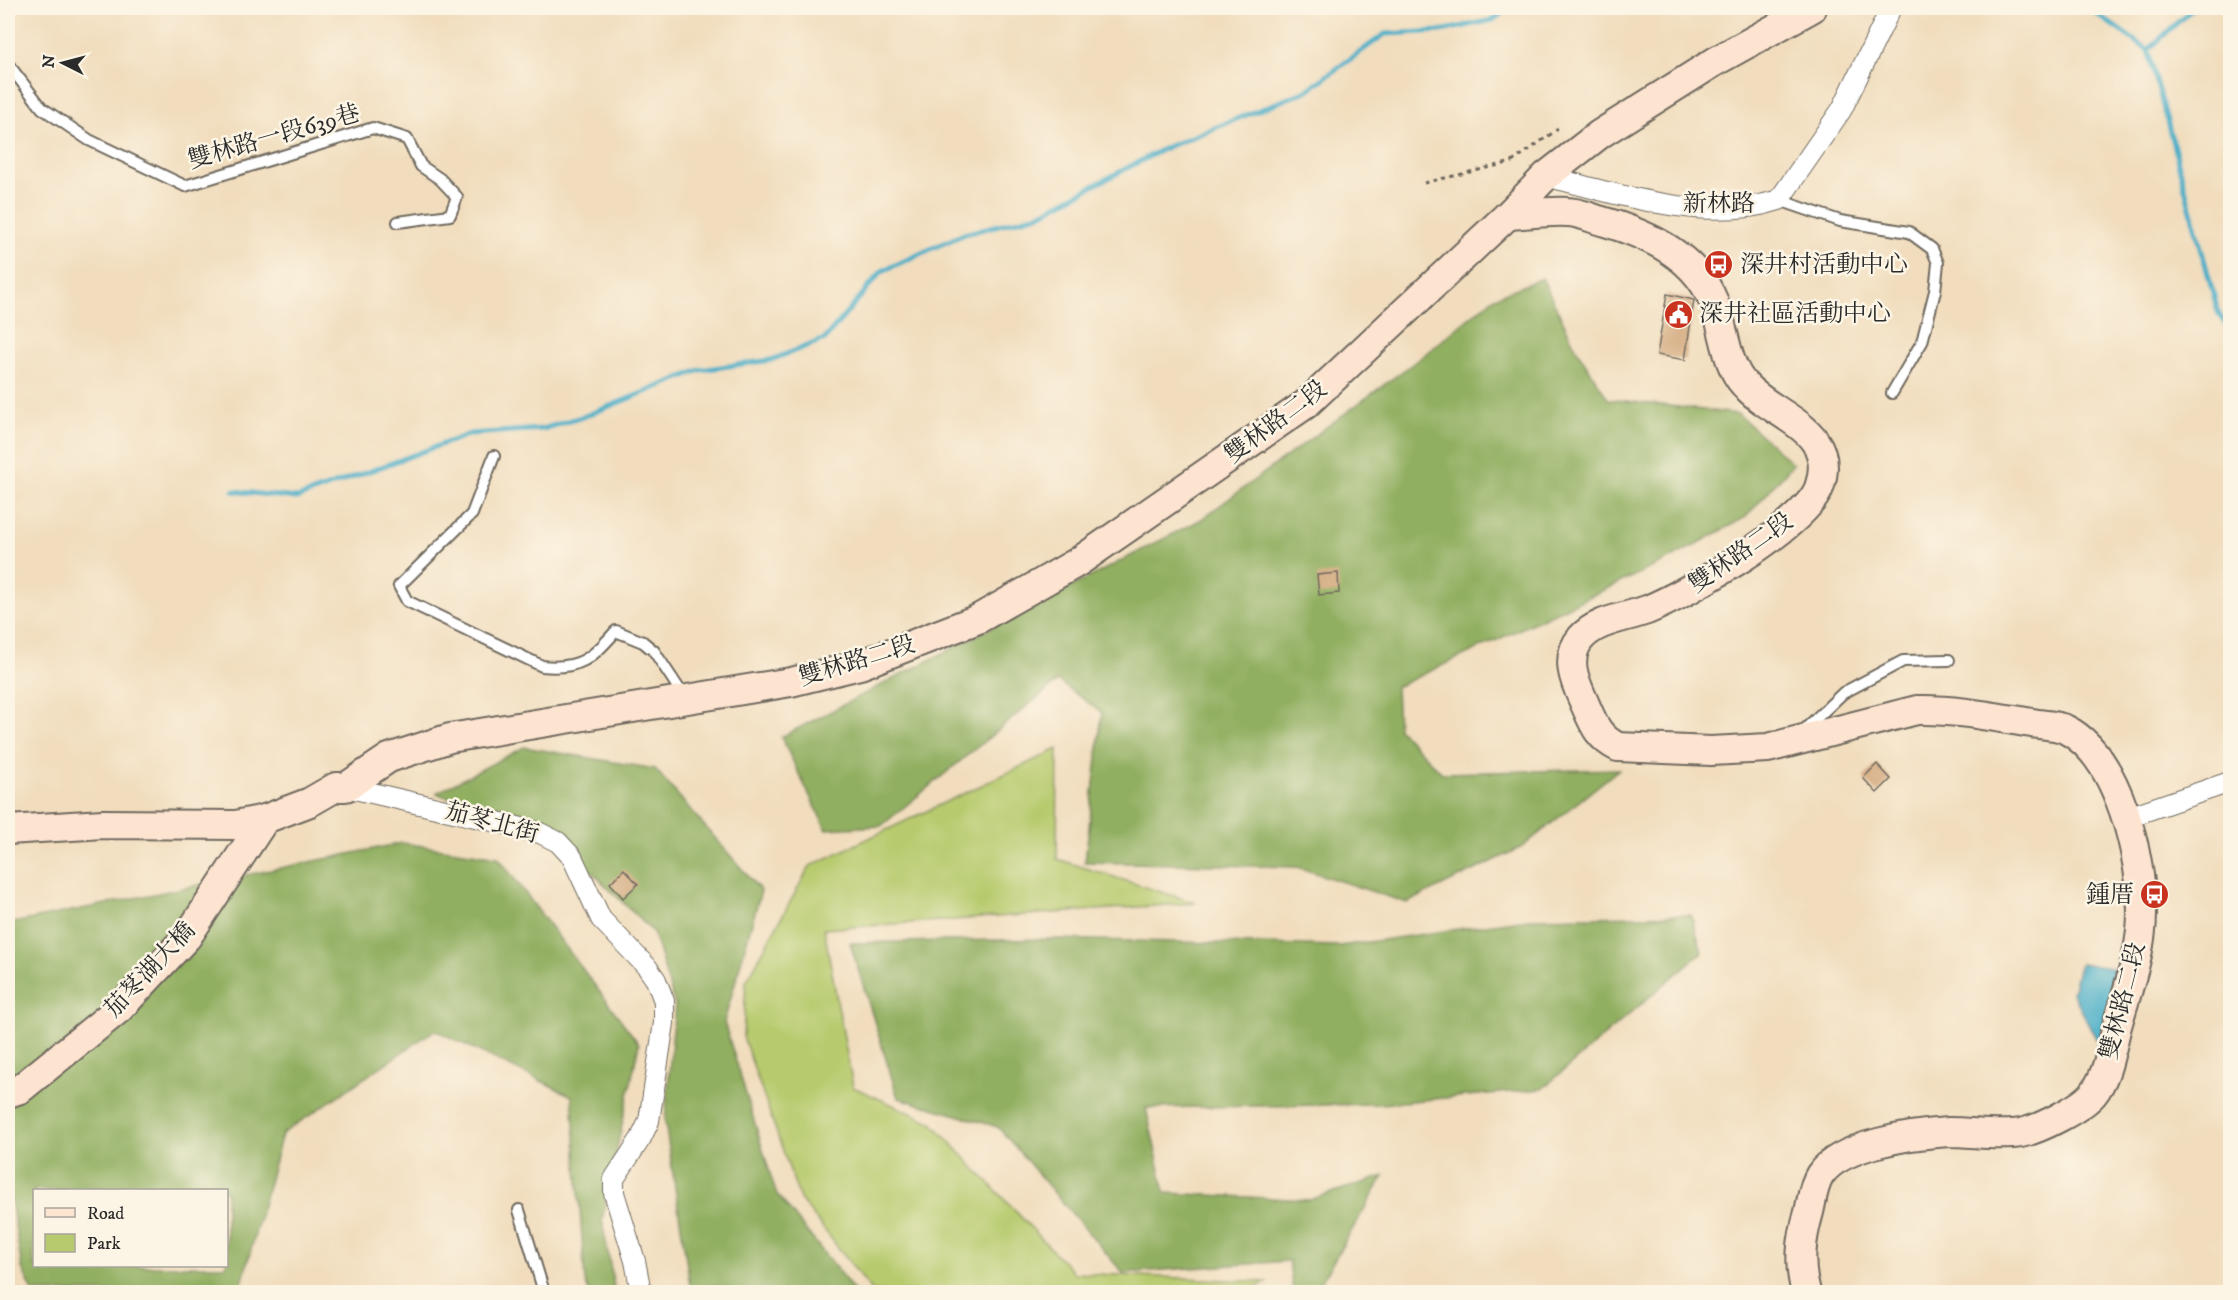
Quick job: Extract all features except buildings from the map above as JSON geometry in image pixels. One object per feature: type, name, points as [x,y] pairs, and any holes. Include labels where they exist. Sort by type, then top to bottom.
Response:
[{"type":"street","points":[[1508,215],[1546,176],[1610,128],[1716,60],[1812,8]]},
{"type":"street","name":"新林路","points":[[1546,176],[1648,202],[1720,208],[1762,206],[1779,200],[1842,109],[1891,8]]},
{"type":"street","name":"雙林路二段","points":[[346,787],[388,758],[465,734],[791,682],[860,665],[978,619],[1078,562],[1306,404],[1508,215],[1570,211],[1627,228],[1671,248],[1703,279],[1716,307],[1726,348],[1743,384],[1804,429],[1815,440],[1823,462],[1823,474],[1817,492],[1807,505],[1755,548],[1691,590],[1644,611],[1596,626],[1581,639],[1576,646],[1572,664],[1573,678],[1599,735],[1618,747],[1711,751],[1768,748],[1917,710],[1942,710],[2063,728],[2079,738],[2104,765],[2125,818],[2135,857],[2142,914],[2139,944],[2104,1075],[2093,1094],[2075,1109],[2024,1132],[2001,1135],[1946,1132],[1881,1143],[1842,1156],[1821,1174],[1814,1188],[1800,1252],[1806,1293]]},
{"type":"street","points":[[2125,818],[2230,782]]},
{"type":"street","points":[[8,830],[103,824],[236,825],[265,819],[310,802],[336,787],[346,787]]},
{"type":"street","name":"茄苳北街","points":[[346,787],[520,827],[558,842],[572,857],[601,919],[647,967],[656,980],[664,1001],[664,1023],[649,1121],[641,1138],[614,1179],[614,1193],[635,1261],[642,1293]]},
{"type":"street","name":"茄苳湖大橋","points":[[8,1093],[20,1089],[128,1000],[187,937],[265,819]]},
{"type":"lane","name":"雙林路一段639巷","points":[[8,64],[42,108],[80,134],[184,186],[373,128],[407,139],[421,166],[440,179],[457,196],[450,215],[398,222]]},
{"type":"lane","points":[[1779,200],[1840,221],[1909,232],[1932,249],[1938,263],[1935,291],[1922,342],[1892,393]]},
{"type":"lane","points":[[494,456],[472,514],[399,586],[407,601],[542,666],[561,668],[584,663],[616,631],[623,631],[654,651],[685,699]]},
{"type":"lane","points":[[1790,742],[1843,693],[1903,661],[1949,660]]},
{"type":"lane","points":[[519,1210],[544,1293]]},
{"type":"path","points":[[1424,183],[1512,162],[1558,129]]},
{"type":"green space","points":[[1542,278],[1577,350],[1608,399],[1738,414],[1793,464],[1746,517],[1670,559],[1396,687],[1398,729],[1442,773],[1619,769],[1522,847],[1407,903],[1297,867],[1085,862],[1102,713],[1058,681],[881,826],[826,829],[781,737],[1200,520],[1419,359],[1495,297]]},
{"type":"green space","points":[[524,747],[655,769],[761,891],[724,1022],[776,1193],[855,1292],[691,1292],[665,1122],[675,1005],[653,932],[555,836],[436,793]]},
{"type":"green space","points":[[1058,749],[1057,859],[1196,903],[824,929],[853,1087],[931,1122],[1074,1273],[1268,1282],[1245,1292],[873,1292],[800,1199],[743,1037],[746,982],[810,866]]},
{"type":"green space","points":[[402,843],[498,857],[639,1044],[602,1220],[615,1292],[589,1292],[585,1281],[572,1096],[435,1030],[282,1134],[242,1283],[255,1292],[33,1292],[22,1268],[8,1183],[8,924]]},
{"type":"green space","points":[[1691,915],[1702,952],[1542,1089],[1380,1104],[1146,1108],[1165,1193],[1309,1200],[1384,1176],[1315,1292],[1293,1292],[1289,1261],[1123,1273],[998,1127],[898,1098],[850,943],[1054,939],[1340,946],[1535,918]]},
{"type":"water","points":[[2080,963],[2117,969],[2099,1044],[2072,992]]},
{"type":"waterway","points":[[233,491],[297,498],[470,434],[543,429],[585,416],[700,370],[771,360],[825,339],[882,271],[964,234],[1038,215],[1167,147],[1306,91],[1385,34],[1441,31],[1493,20],[1509,8]]},
{"type":"waterway","points":[[2088,8],[2148,50],[2219,315],[2230,330]]},
{"type":"waterway","points":[[2148,50],[2193,8]]},
{"type":"place","name":"深井村活動中心","points":[[1719,265]]},
{"type":"place","name":"深井社區活動中心","points":[[1678,314]]},
{"type":"place","name":"鍾厝","points":[[2155,895]]}]
